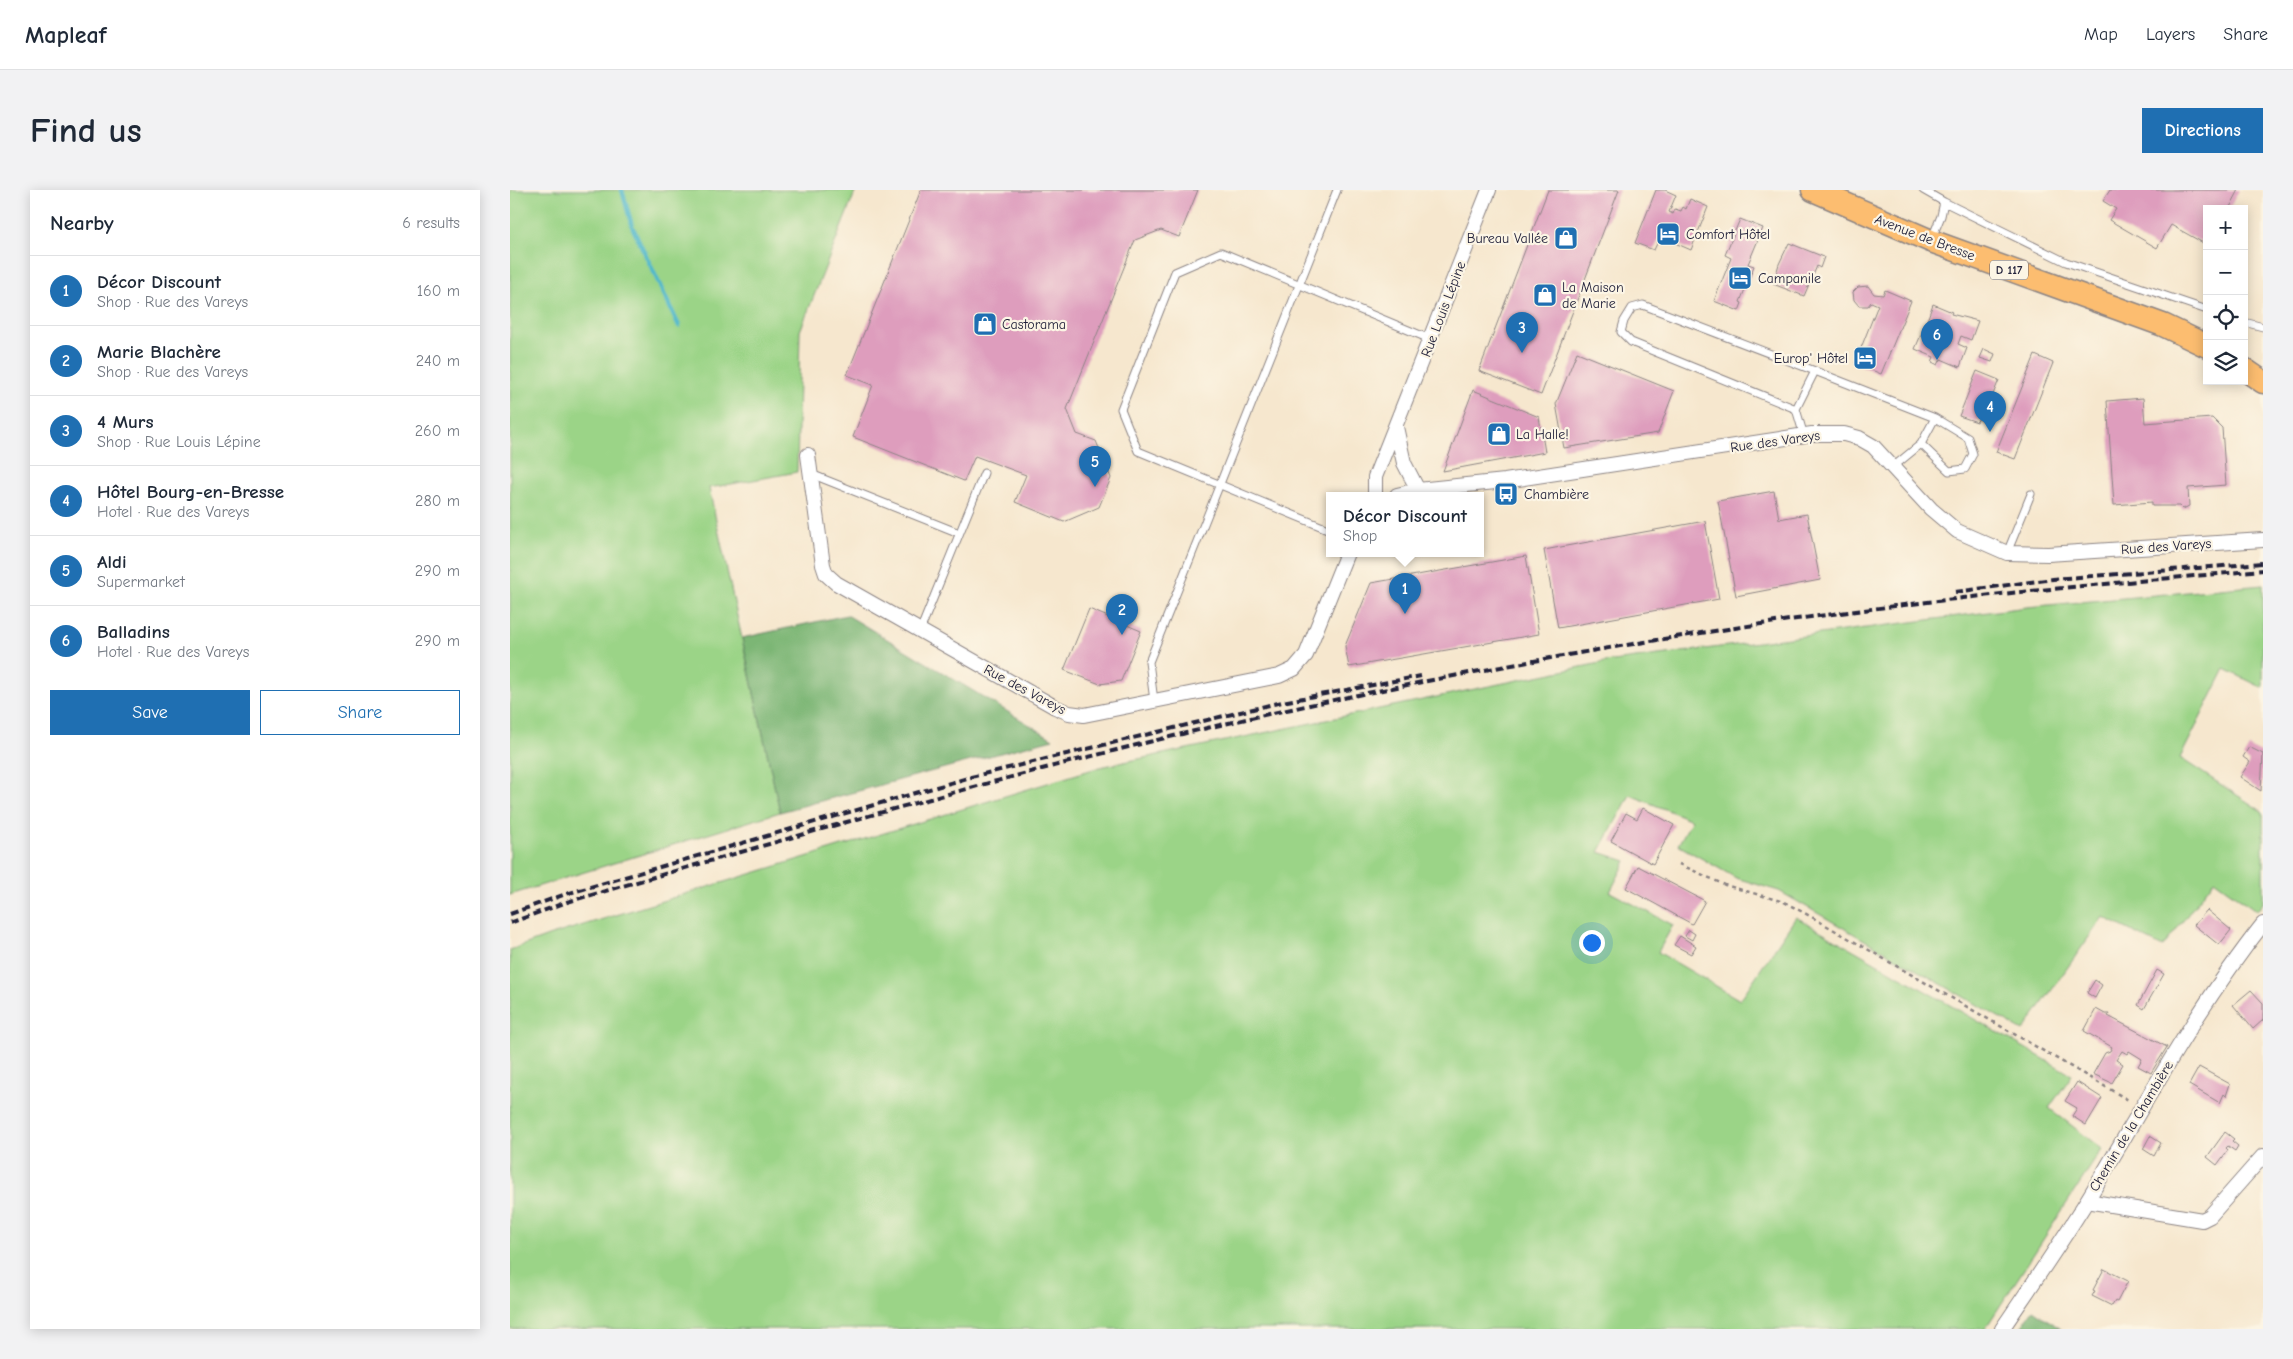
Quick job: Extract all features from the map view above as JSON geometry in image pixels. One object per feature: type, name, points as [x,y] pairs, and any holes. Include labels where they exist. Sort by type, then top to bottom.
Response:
[{"type":"main road","name":"Avenue de Bresse","points":[[1813,190],[1931,241],[2163,325],[2203,344]]},
{"type":"main road","points":[[2248,372],[2263,382]]},
{"type":"street","name":"Rue Louis Lépine","points":[[1375,492],[1375,477],[1489,190]]},
{"type":"street","points":[[1396,427],[1404,463],[1418,490]]},
{"type":"street","name":"Rue des Vareys","points":[[1410,492],[1506,481],[1804,436],[1844,434],[1859,438],[1873,446],[1931,509],[1957,531],[2007,553],[2048,554],[2263,540]]},
{"type":"street","name":"Rue des Vareys","points":[[808,455],[823,565],[826,574],[836,583],[1069,713],[1084,715],[1279,676],[1294,669],[1306,655],[1345,557]]},
{"type":"street","name":"Chemin de la Chambière","points":[[2002,1329],[2087,1201],[2141,1108],[2231,965],[2263,924]]},
{"type":"street","points":[[2087,1201],[2202,1220],[2210,1216],[2263,1156]]},
{"type":"lane","points":[[1154,701],[1149,662],[1337,190]]},
{"type":"lane","points":[[1923,190],[2066,262],[2203,309]]},
{"type":"lane","points":[[1931,241],[1941,216],[1944,202]]},
{"type":"lane","points":[[1326,528],[1138,451],[1121,409],[1175,272],[1220,252],[1431,339]]},
{"type":"lane","points":[[1796,409],[1631,342],[1621,332],[1624,320],[1632,308],[1643,305],[1816,371],[1935,418],[1968,438],[1973,454],[1965,468],[1949,471],[1921,444]]},
{"type":"lane","points":[[2248,323],[2263,327]]},
{"type":"lane","points":[[1804,436],[1796,409],[1816,371]]},
{"type":"lane","points":[[1893,467],[1921,444],[1935,418]]},
{"type":"lane","points":[[920,631],[984,473]]},
{"type":"lane","points":[[810,474],[959,533]]},
{"type":"lane","points":[[2007,553],[2031,494]]},
{"type":"path","points":[[1679,864],[1725,885],[1784,902],[2141,1108]]},
{"type":"green space","points":[[510,190],[856,190],[800,331],[797,472],[709,488],[780,812],[510,895]]},
{"type":"green space","points":[[2263,585],[2263,688],[2225,669],[2180,758],[2263,812],[2263,903],[2257,911],[2214,880],[2163,947],[2103,917],[2023,1031],[1779,891],[1736,878],[1678,845],[1692,820],[1630,795],[1599,852],[1626,861],[1610,892],[1673,925],[1658,952],[1740,1000],[1796,917],[2072,1075],[2049,1108],[2102,1149],[1985,1329],[510,1329],[510,950],[551,935],[1100,767],[1605,662],[2027,607]]},
{"type":"green space","points":[[847,615],[1053,739],[780,812],[742,638]]},
{"type":"green space","points":[[2033,1310],[2061,1329],[2020,1329]]},
{"type":"building","name":"Castorama","points":[[921,190],[1198,190],[1179,237],[1161,230],[1135,240],[1067,409],[1077,434],[1096,441],[1111,478],[1099,507],[1064,522],[1015,502],[1026,475],[975,456],[964,481],[853,437],[873,385],[847,375]]},
{"type":"building","points":[[1548,190],[1619,190],[1541,395],[1479,371]]},
{"type":"building","points":[[1656,190],[1665,190],[1676,195],[1669,212],[1673,214],[1675,209],[1681,211],[1683,207],[1686,209],[1690,199],[1708,207],[1691,250],[1661,235],[1654,250],[1635,243]]},
{"type":"building","points":[[2110,190],[2239,190],[2231,205],[2203,205],[2203,243],[2171,225],[2157,248],[2109,220],[2116,209],[2103,201]]},
{"type":"building","points":[[1740,219],[1763,228],[1748,264],[1754,266],[1740,302],[1742,303],[1739,311],[1714,301],[1731,258],[1725,255]]},
{"type":"building","points":[[1789,243],[1824,257],[1820,268],[1817,266],[1804,296],[1773,284],[1779,264]]},
{"type":"building","points":[[1868,286],[1874,294],[1883,295],[1885,290],[1911,301],[1881,374],[1855,363],[1878,305],[1871,302],[1868,306],[1859,306],[1854,300],[1853,292],[1858,287]]},
{"type":"building","points":[[1933,304],[1952,312],[1951,314],[1978,321],[1971,340],[1961,336],[1958,344],[1967,348],[1960,367],[1941,359],[1938,365],[1932,362],[1934,357],[1915,349],[1923,330],[1932,334],[1935,326],[1926,323]]},
{"type":"building","points":[[1984,349],[1995,354],[1992,362],[1980,358]]},
{"type":"building","points":[[1577,352],[1674,391],[1658,433],[1564,448],[1556,404]]},
{"type":"building","points":[[2035,355],[2053,363],[2015,459],[1996,452]]},
{"type":"building","points":[[1977,371],[1999,380],[1982,421],[1978,419],[1977,422],[1959,416]]},
{"type":"building","name":"La Halle!","points":[[1473,390],[1539,417],[1545,452],[1443,471]]},
{"type":"building","points":[[2143,398],[2145,423],[2212,418],[2222,428],[2226,485],[2188,488],[2189,506],[2183,509],[2180,506],[2152,506],[2152,502],[2114,505],[2107,401]]},
{"type":"building","points":[[1774,491],[1779,519],[1807,514],[1820,580],[1736,596],[1718,501]]},
{"type":"building","points":[[1705,521],[1719,599],[1558,628],[1544,550]]},
{"type":"building","points":[[1526,556],[1539,634],[1349,667],[1345,646],[1371,583]]},
{"type":"building","points":[[1089,609],[1141,631],[1121,681],[1100,684],[1064,670]]},
{"type":"building","points":[[2249,747],[2263,754],[2261,791],[2240,777],[2250,762],[2243,757]]},
{"type":"building","points":[[1643,808],[1674,825],[1653,864],[1611,841],[1626,813],[1637,819]]},
{"type":"building","points":[[1638,866],[1705,901],[1692,924],[1626,888]]},
{"type":"building","points":[[2207,910],[2231,930],[2219,945],[2194,925]]},
{"type":"building","points":[[1689,930],[1695,934],[1692,940],[1685,936]]},
{"type":"building","points":[[1680,936],[1696,946],[1691,954],[1674,945]]},
{"type":"building","points":[[2157,970],[2164,974],[2144,1009],[2138,1005]]},
{"type":"building","points":[[2095,980],[2102,985],[2095,998],[2087,993]]},
{"type":"building","points":[[2251,990],[2263,1003],[2263,1020],[2253,1029],[2233,1005]]},
{"type":"building","points":[[2096,1009],[2109,1014],[2108,1016],[2167,1047],[2151,1073],[2138,1066],[2142,1059],[2129,1051],[2127,1054],[2122,1051],[2116,1060],[2123,1064],[2112,1083],[2093,1074],[2105,1053],[2110,1051],[2112,1047],[2084,1031]]},
{"type":"building","points":[[2199,1067],[2230,1084],[2226,1096],[2224,1094],[2220,1103],[2189,1085]]},
{"type":"building","points":[[2077,1082],[2102,1098],[2086,1125],[2072,1116],[2077,1108],[2065,1101]]},
{"type":"building","points":[[2225,1132],[2234,1139],[2232,1141],[2238,1146],[2235,1151],[2228,1146],[2226,1148],[2228,1150],[2217,1165],[2207,1157]]},
{"type":"building","points":[[2150,1136],[2161,1143],[2154,1156],[2143,1149]]},
{"type":"building","points":[[2104,1269],[2128,1281],[2117,1302],[2115,1301],[2112,1306],[2092,1296],[2095,1291],[2093,1290]]},
{"type":"waterway","points":[[622,190],[632,226],[679,326]]},
{"type":"railway","points":[[1955,592],[2053,579],[2263,563]]},
{"type":"railway","points":[[510,923],[567,902],[1012,777],[1192,732],[1353,696],[1568,655],[1784,621],[2008,593],[2263,570]]},
{"type":"railway","points":[[510,914],[566,894],[971,777],[1282,702],[1421,676]]},
{"type":"place","name":"Comfort Hôtel","points":[[1668,234]]},
{"type":"place","name":"Bureau Vallée","points":[[1566,238]]},
{"type":"place","name":"Campanile","points":[[1740,278]]},
{"type":"place","name":"La Maison de Marie","points":[[1545,295]]},
{"type":"place","name":"Castorama","points":[[985,324]]},
{"type":"place","name":"4 Murs","points":[[1522,353]]},
{"type":"place","name":"Europ' Hôtel","points":[[1865,358]]},
{"type":"place","name":"Balladins","points":[[1937,360]]},
{"type":"place","name":"Hôtel Bourg-en-Bresse","points":[[1990,432]]},
{"type":"place","name":"La Halle!","points":[[1499,434]]},
{"type":"place","name":"Aldi","points":[[1095,487]]},
{"type":"place","name":"Chambière","points":[[1506,494]]},
{"type":"place","name":"Décor Discount","points":[[1405,614]]},
{"type":"place","name":"Marie Blachère","points":[[1122,635]]}]
